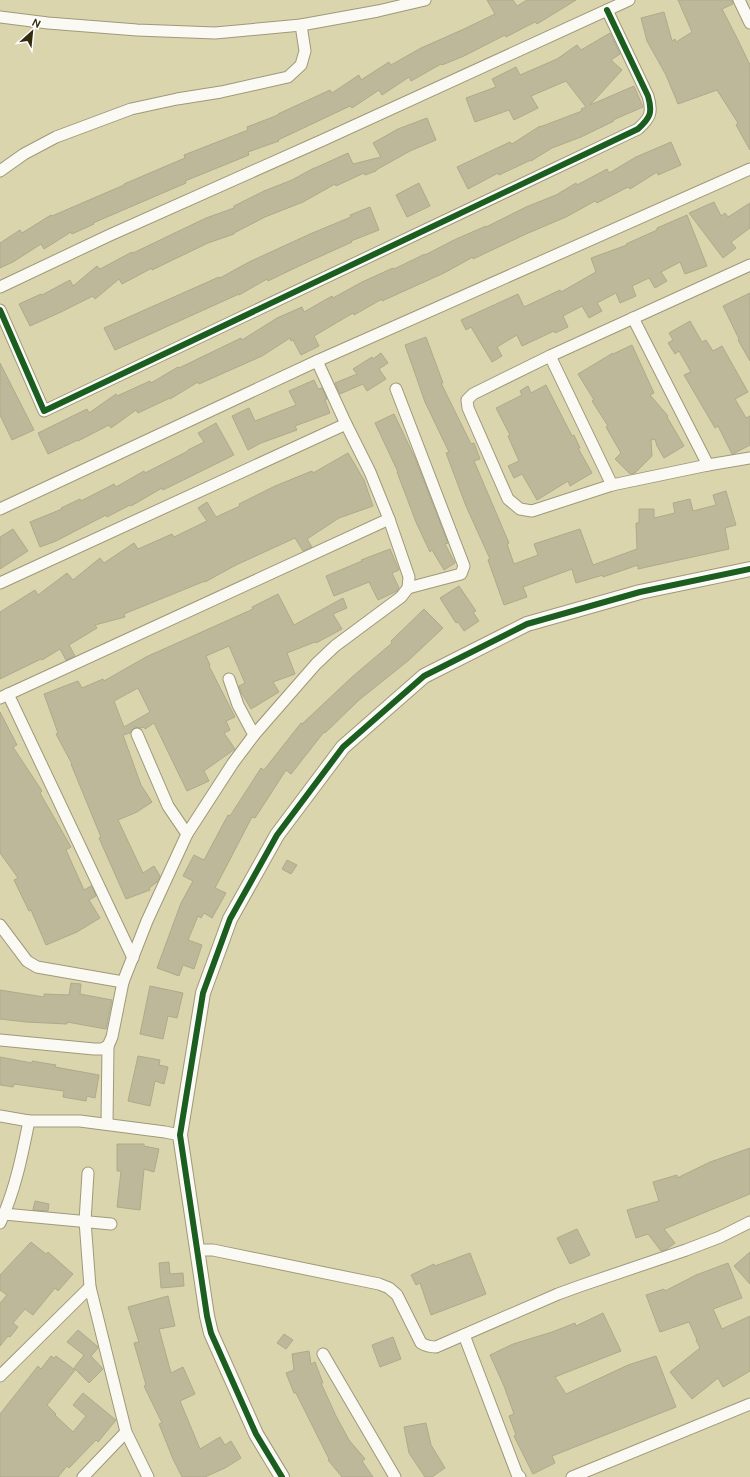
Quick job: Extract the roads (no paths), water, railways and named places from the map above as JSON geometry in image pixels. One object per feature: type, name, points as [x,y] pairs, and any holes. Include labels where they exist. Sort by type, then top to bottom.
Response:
[{"type":"street","points":[[0,17],[48,23],[137,30],[207,32],[301,25],[378,11],[425,0]]},
{"type":"street","points":[[0,287],[110,235],[323,140],[629,0]]},
{"type":"street","points":[[739,0],[750,23]]},
{"type":"street","points":[[0,310],[44,411],[638,129],[648,120],[651,107],[648,96],[607,10]]},
{"type":"street","points":[[0,171],[24,154],[56,136],[131,109],[176,99],[221,92],[288,77],[301,65],[305,51],[301,25]]},
{"type":"street","points":[[0,509],[317,361],[750,169]]},
{"type":"street","points":[[750,265],[550,356],[473,394],[468,400],[468,408],[508,499],[520,509],[532,511],[612,486],[708,465],[750,458]]},
{"type":"street","points":[[633,318],[708,465]]},
{"type":"street","points":[[550,356],[612,486]]},
{"type":"street","points":[[107,1124],[108,1046],[112,1037],[123,982],[147,921],[187,834],[233,763],[254,735],[316,664],[335,646],[401,597],[408,588],[409,576],[389,519],[370,472],[317,361]]},
{"type":"street","points":[[396,389],[464,566],[461,574],[408,588]]},
{"type":"street","points":[[0,583],[346,424]]},
{"type":"street","points":[[133,958],[4,696],[389,519]]},
{"type":"street","points":[[282,1477],[256,1434],[211,1333],[207,1316],[180,1135],[203,993],[230,919],[278,835],[343,747],[424,676],[527,624],[640,592],[750,569]]},
{"type":"street","points":[[228,679],[238,705],[254,735]]},
{"type":"street","points":[[137,734],[168,806],[187,834]]},
{"type":"street","points":[[0,925],[27,961],[37,968],[123,982]]},
{"type":"street","points":[[0,1040],[94,1049],[102,1049],[108,1046]]},
{"type":"street","points":[[0,1116],[29,1121],[80,1121],[180,1135]]},
{"type":"street","points":[[29,1121],[20,1166],[11,1198],[2,1219],[111,1224]]},
{"type":"street","points":[[88,1173],[85,1222],[90,1287],[126,1432],[148,1477]]},
{"type":"street","points":[[197,1250],[213,1250],[379,1284],[389,1288],[397,1295],[421,1343],[426,1346],[436,1347],[580,1286],[686,1250],[720,1237],[750,1222]]},
{"type":"street","points":[[0,1376],[90,1287]]},
{"type":"street","points":[[464,1335],[517,1474],[520,1477]]},
{"type":"street","points":[[323,1354],[395,1477]]},
{"type":"street","points":[[572,1477],[750,1404]]},
{"type":"street","points":[[83,1477],[126,1432]]}]
